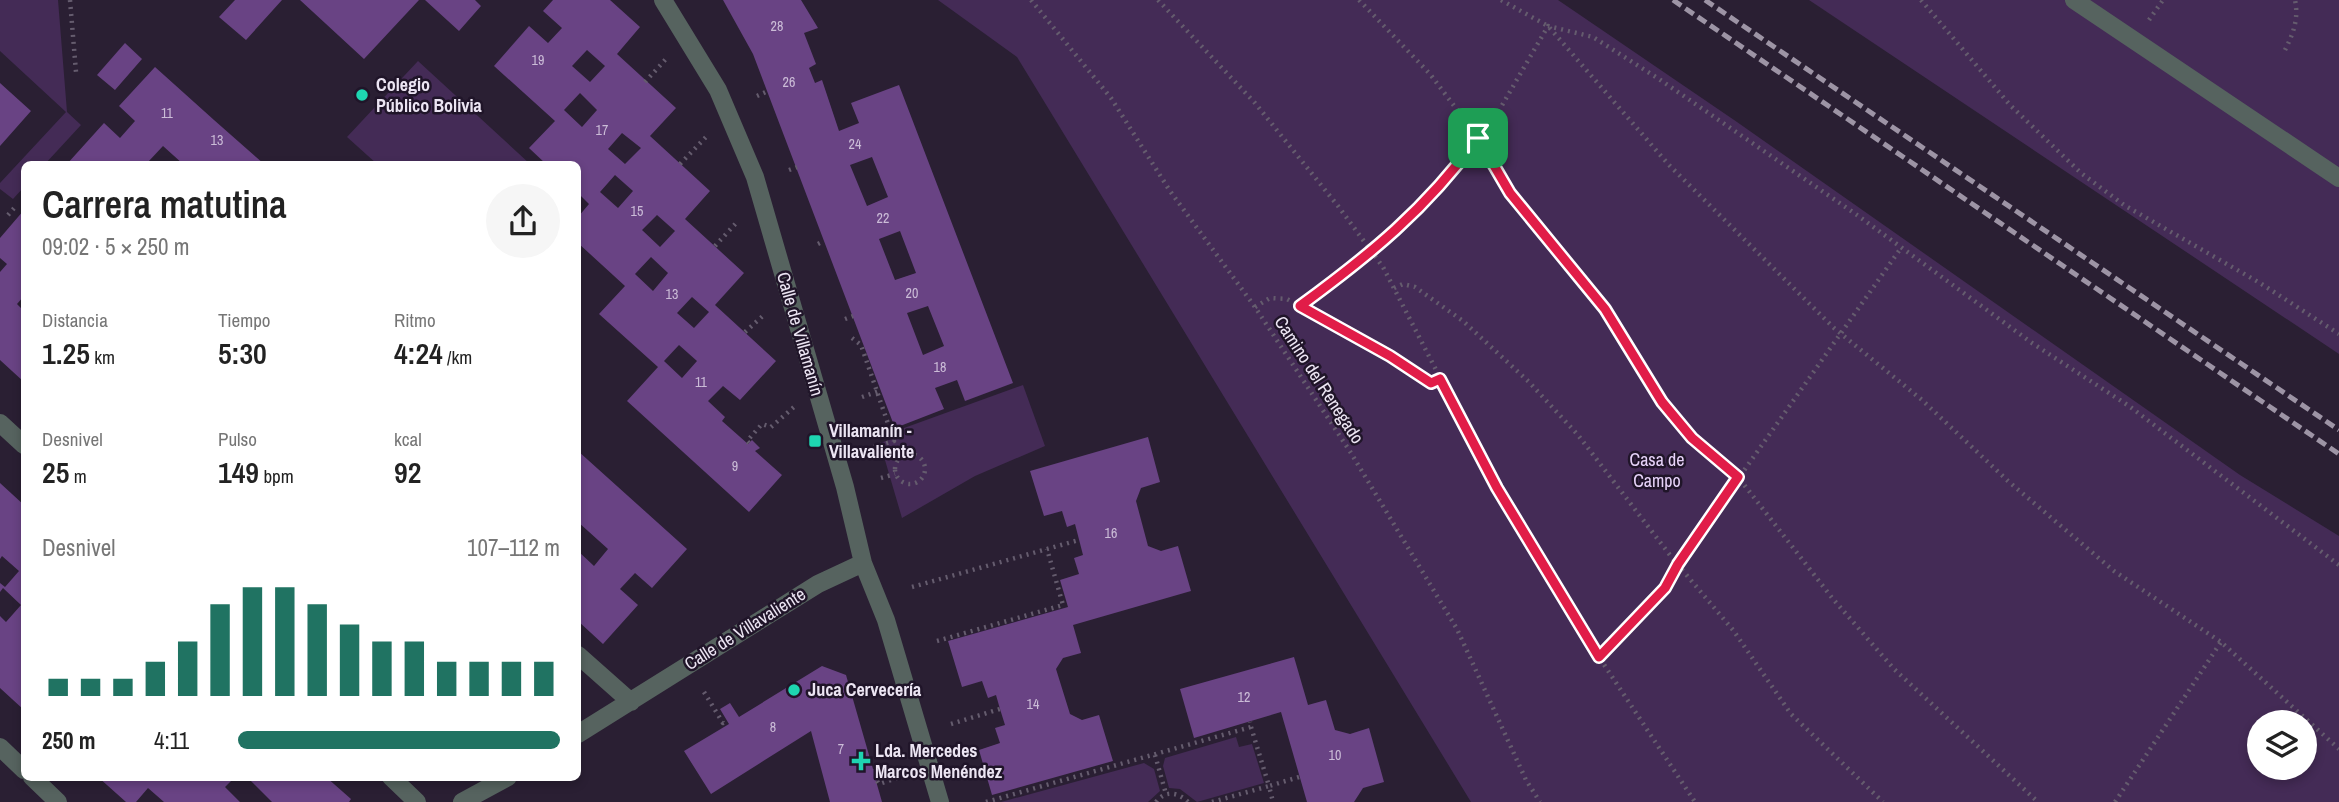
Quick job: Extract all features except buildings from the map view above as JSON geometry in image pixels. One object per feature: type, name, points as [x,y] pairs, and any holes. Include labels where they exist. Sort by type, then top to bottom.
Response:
[{"type":"street","name":"Calle de Villamanín","points":[[663,0],[718,90],[755,177],[845,487],[863,563],[886,621],[940,802]]},
{"type":"street","points":[[2074,0],[2339,178]]},
{"type":"street","points":[[0,423],[21,442]]},
{"type":"street","name":"Calle de Villavaliente","points":[[581,732],[818,584],[863,563]]},
{"type":"street","points":[[581,658],[631,702]]},
{"type":"street","points":[[0,747],[21,767]]},
{"type":"street","points":[[36,781],[58,802]]},
{"type":"street","points":[[395,781],[418,802]]},
{"type":"street","points":[[461,802],[500,781]]},
{"type":"path","points":[[70,0],[76,72]]},
{"type":"path","name":"Camino del Renegado","points":[[1031,0],[1111,98],[1170,191],[1255,307],[1350,453],[1457,629],[1526,780],[1540,802]]},
{"type":"path","points":[[1158,0],[1255,103],[1372,253],[1394,288],[1497,488],[1599,657],[1695,802]]},
{"type":"path","points":[[1359,0],[1430,74],[1478,138],[1510,193],[1605,309],[1662,402],[1692,438],[1738,477],[1833,599],[1894,669],[2038,802]]},
{"type":"path","points":[[1501,0],[1548,26],[1593,37],[1659,79],[2032,343],[2129,407],[2339,565]]},
{"type":"path","points":[[1921,0],[2010,105],[2081,173],[2124,205],[2260,283],[2339,334]]},
{"type":"path","points":[[2285,50],[2294,31],[2297,10],[2295,0]]},
{"type":"path","points":[[1300,306],[1372,253],[1404,224],[1456,168],[1497,114],[1548,26]]},
{"type":"path","points":[[1548,26],[1669,165],[1842,335],[1922,400],[2008,481],[2114,571],[2221,642],[2339,749]]},
{"type":"path","points":[[645,82],[667,59]]},
{"type":"path","points":[[757,96],[768,92]]},
{"type":"path","points":[[680,164],[707,136]]},
{"type":"path","points":[[789,170],[797,167]]},
{"type":"path","points":[[8,215],[16,206]]},
{"type":"path","points":[[715,246],[739,220]]},
{"type":"path","points":[[818,244],[824,241]]},
{"type":"path","points":[[1599,657],[1665,588],[1678,564],[1738,477],[1842,335],[1901,248]]},
{"type":"path","points":[[1394,288],[1403,284],[1415,287],[1463,321],[1529,382],[1578,435],[1733,630],[1791,714],[1883,802]]},
{"type":"path","points":[[1255,307],[1279,296],[1390,356],[1423,379],[1431,383],[1440,379]]},
{"type":"path","points":[[745,332],[768,310]]},
{"type":"path","points":[[845,319],[853,316]]},
{"type":"path","points":[[852,338],[861,345],[880,391],[894,441],[874,447]]},
{"type":"path","points":[[862,397],[880,391]]},
{"type":"path","points":[[749,443],[747,440],[762,424],[771,427],[795,406]]},
{"type":"path","points":[[904,454],[916,454],[924,463],[924,475],[915,484],[903,483],[895,474],[895,462],[904,454]]},
{"type":"path","points":[[881,478],[895,474]]},
{"type":"path","points":[[912,587],[1079,540]]},
{"type":"path","points":[[937,641],[1063,604],[1047,549]]},
{"type":"path","points":[[2115,802],[2221,642]]},
{"type":"path","points":[[704,692],[723,723],[727,721]]},
{"type":"path","points":[[951,724],[1000,709]]},
{"type":"path","points":[[986,802],[1155,755],[1250,724],[1273,802]]},
{"type":"path","points":[[1155,755],[1166,794]]},
{"type":"path","points":[[877,780],[879,784],[900,777]]},
{"type":"path","points":[[1212,802],[1299,777]]},
{"type":"path","points":[[1156,802],[1166,794],[1174,793],[1188,802]]},
{"type":"green space","points":[[0,0],[58,0],[67,112],[81,125],[48,161],[21,161],[21,190],[13,199],[0,189],[0,183],[66,112],[0,51]]},
{"type":"green space","name":"Casa de Campo","points":[[938,0],[1558,0],[1737,122],[2240,475],[2339,536],[2339,802],[1471,802],[1017,57]]},
{"type":"green space","points":[[1809,0],[2339,0],[2339,354]]},
{"type":"green space","points":[[418,61],[527,161],[374,161],[347,137]]},
{"type":"green space","points":[[1023,385],[1045,446],[975,476],[902,518],[880,443],[895,438],[893,432]]},
{"type":"green space","points":[[1236,737],[1239,747],[1252,744],[1264,783],[1197,802],[1180,789],[1169,788],[1163,766],[1165,758]]},
{"type":"green space","points":[[1144,763],[1154,769],[1160,791],[1148,802],[1001,802]]},
{"type":"railway","points":[[1673,0],[2339,454]]},
{"type":"railway","points":[[1705,0],[2339,430]]},
{"type":"place","name":"Colegio Público Bolivia","points":[[362,95]]},
{"type":"place","name":"Villamanín - Villavaliente","points":[[815,441]]},
{"type":"place","name":"Juca Cervecería","points":[[794,690]]},
{"type":"place","name":"Lda. Mercedes Marcos Menéndez","points":[[861,761]]},
{"type":"route","points":[[1478,138],[1510,193],[1605,309],[1662,402],[1692,438],[1738,477],[1678,564],[1665,588],[1599,657],[1497,488],[1440,379],[1431,383],[1423,379],[1390,356],[1300,306],[1372,253],[1404,224],[1456,168],[1478,138]]}]
